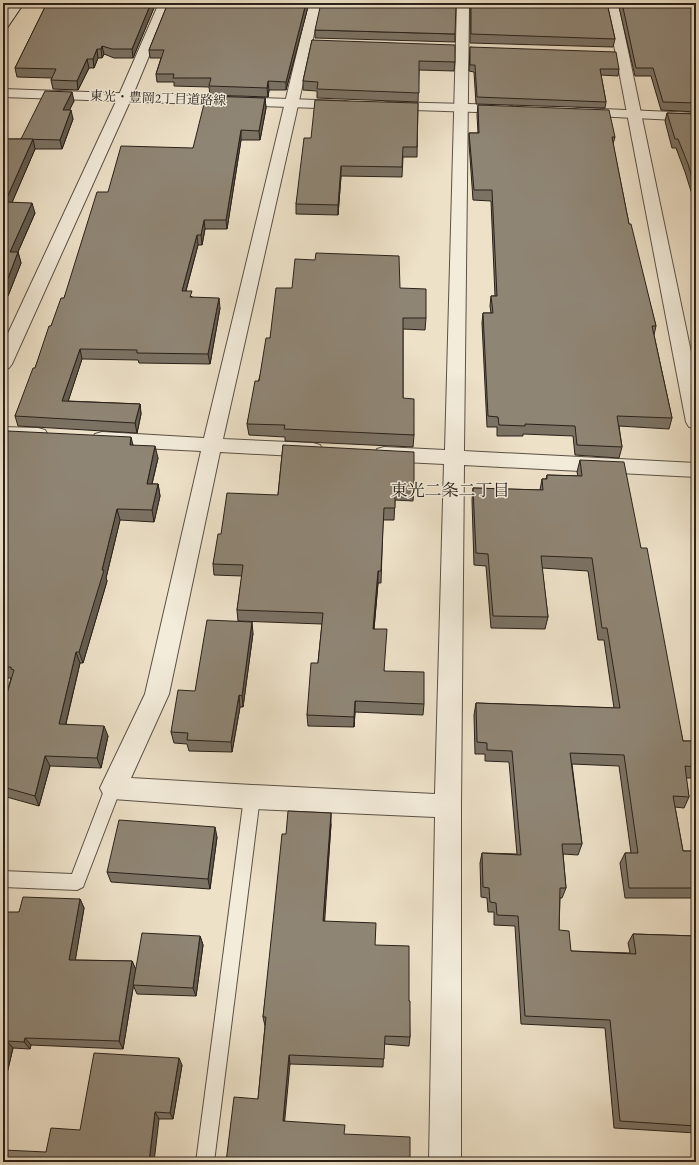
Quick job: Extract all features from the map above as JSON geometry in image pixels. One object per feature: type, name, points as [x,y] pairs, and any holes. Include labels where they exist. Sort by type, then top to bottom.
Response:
[{"type":"street","points":[[3,25],[18,3]]},
{"type":"street","points":[[3,364],[165,3]]},
{"type":"street","points":[[315,3],[313,43],[290,103],[157,694],[113,788],[252,797],[448,806]]},
{"type":"street","points":[[445,1162],[448,806],[463,3]]},
{"type":"street","points":[[612,3],[633,114],[696,422]]},
{"type":"street","points":[[606,52],[621,53]]},
{"type":"street","name":"東光・豊岡2丁目道路線","points":[[3,92],[360,105]]},
{"type":"street","points":[[376,105],[516,110]]},
{"type":"street","points":[[563,112],[696,116]]},
{"type":"street","points":[[3,434],[57,436]]},
{"type":"street","points":[[80,438],[329,451]]},
{"type":"street","points":[[368,453],[696,470]]},
{"type":"lane","points":[[3,880],[76,882],[113,788]]},
{"type":"lane","points":[[205,1162],[252,797]]},
{"type":"building","points":[[47,3],[151,3],[132,49],[112,49],[102,46],[101,49],[97,49],[93,59],[87,59],[77,81],[51,80],[56,69],[15,68]]},
{"type":"building","points":[[168,3],[306,3],[286,82],[268,81],[267,88],[209,86],[211,78],[173,78],[174,74],[156,74],[164,50],[149,50]]},
{"type":"building","points":[[321,3],[456,3],[455,34],[315,30]]},
{"type":"building","points":[[471,3],[607,3],[615,39],[471,34]]},
{"type":"building","points":[[622,3],[696,3],[696,103],[663,102],[653,68],[636,68]]},
{"type":"building","points":[[312,40],[455,45],[455,62],[419,61],[419,93],[317,89],[318,82],[303,81]]},
{"type":"building","points":[[470,47],[616,52],[619,69],[600,69],[606,102],[477,97],[475,65],[470,65]]},
{"type":"building","points":[[45,91],[72,92],[63,110],[71,110],[60,140],[21,139]]},
{"type":"building","points":[[206,96],[265,98],[259,131],[241,130],[226,220],[204,220],[201,235],[197,235],[182,291],[192,291],[190,297],[219,298],[208,354],[137,353],[137,350],[80,349],[62,401],[140,404],[135,423],[15,416],[33,368],[35,368],[49,326],[51,326],[61,298],[64,298],[97,192],[108,192],[121,146],[193,148]]},
{"type":"building","points":[[315,100],[418,103],[417,147],[403,147],[402,167],[341,166],[338,205],[296,204],[304,138],[311,138]]},
{"type":"building","points":[[478,105],[609,110],[615,137],[612,137],[629,224],[631,224],[656,326],[652,326],[672,418],[617,416],[622,447],[577,445],[575,426],[525,424],[525,426],[499,425],[498,417],[488,416],[483,313],[493,313],[491,296],[497,296],[492,190],[474,190],[469,133],[479,133]]},
{"type":"building","points":[[667,113],[696,114],[696,191],[688,164],[678,139],[675,139]]},
{"type":"building","points":[[3,139],[33,139],[5,202],[32,203],[10,252],[18,252],[5,286],[3,286]]},
{"type":"building","points":[[316,253],[399,256],[400,288],[426,289],[426,318],[403,318],[403,398],[414,399],[414,435],[284,429],[285,425],[247,424],[255,381],[259,381],[266,338],[270,338],[276,288],[292,288],[295,259],[315,260]]},
{"type":"building","points":[[8,431],[131,437],[130,445],[155,446],[147,484],[158,484],[152,510],[117,509],[102,570],[104,570],[79,652],[76,652],[59,724],[104,726],[97,758],[45,756],[35,796],[3,787],[3,707],[14,670],[11,669],[11,667],[3,667],[3,442]]},
{"type":"building","points":[[283,445],[414,452],[414,489],[395,488],[395,508],[384,508],[381,571],[378,571],[373,629],[387,629],[384,671],[424,672],[424,704],[355,701],[354,717],[307,715],[311,663],[318,663],[323,613],[237,610],[243,565],[213,564],[218,534],[221,534],[227,493],[278,495]]},
{"type":"building","points":[[580,460],[624,462],[641,548],[647,548],[683,741],[696,741],[696,767],[685,766],[689,797],[673,796],[683,851],[696,851],[696,888],[629,888],[625,853],[638,853],[624,755],[570,753],[582,844],[562,844],[566,888],[560,888],[559,930],[569,931],[571,951],[636,954],[633,934],[696,936],[696,1126],[620,1121],[610,1020],[525,1016],[518,916],[497,915],[496,903],[490,902],[489,888],[483,887],[482,853],[521,855],[512,751],[487,750],[487,743],[477,742],[476,703],[620,708],[607,628],[602,628],[592,558],[541,556],[548,617],[493,616],[488,554],[476,553],[473,488],[543,490],[542,479],[547,479],[547,475],[582,476]]},
{"type":"building","points":[[207,620],[252,622],[242,696],[239,695],[231,742],[187,740],[188,733],[171,732],[178,690],[195,691]]},
{"type":"building","points":[[288,811],[331,813],[323,921],[376,923],[375,945],[409,946],[410,1037],[385,1036],[384,1059],[289,1055],[283,1121],[345,1125],[344,1134],[410,1137],[410,1162],[226,1162],[234,1097],[258,1099],[266,1017],[263,1017],[282,834],[286,834]]},
{"type":"building","points":[[119,820],[215,827],[208,879],[107,872]]},
{"type":"building","points":[[23,897],[80,899],[69,960],[132,961],[119,1041],[25,1038],[24,1042],[7,1041],[3,1058],[3,918],[4,912],[19,912]]},
{"type":"building","points":[[142,933],[200,936],[193,988],[133,985]]},
{"type":"building","points":[[94,1053],[179,1058],[170,1113],[155,1112],[149,1162],[3,1162],[3,1150],[46,1152],[51,1128],[80,1130]]},
{"type":"district","name":"東光二条二丁目","points":[[450,490]]}]
